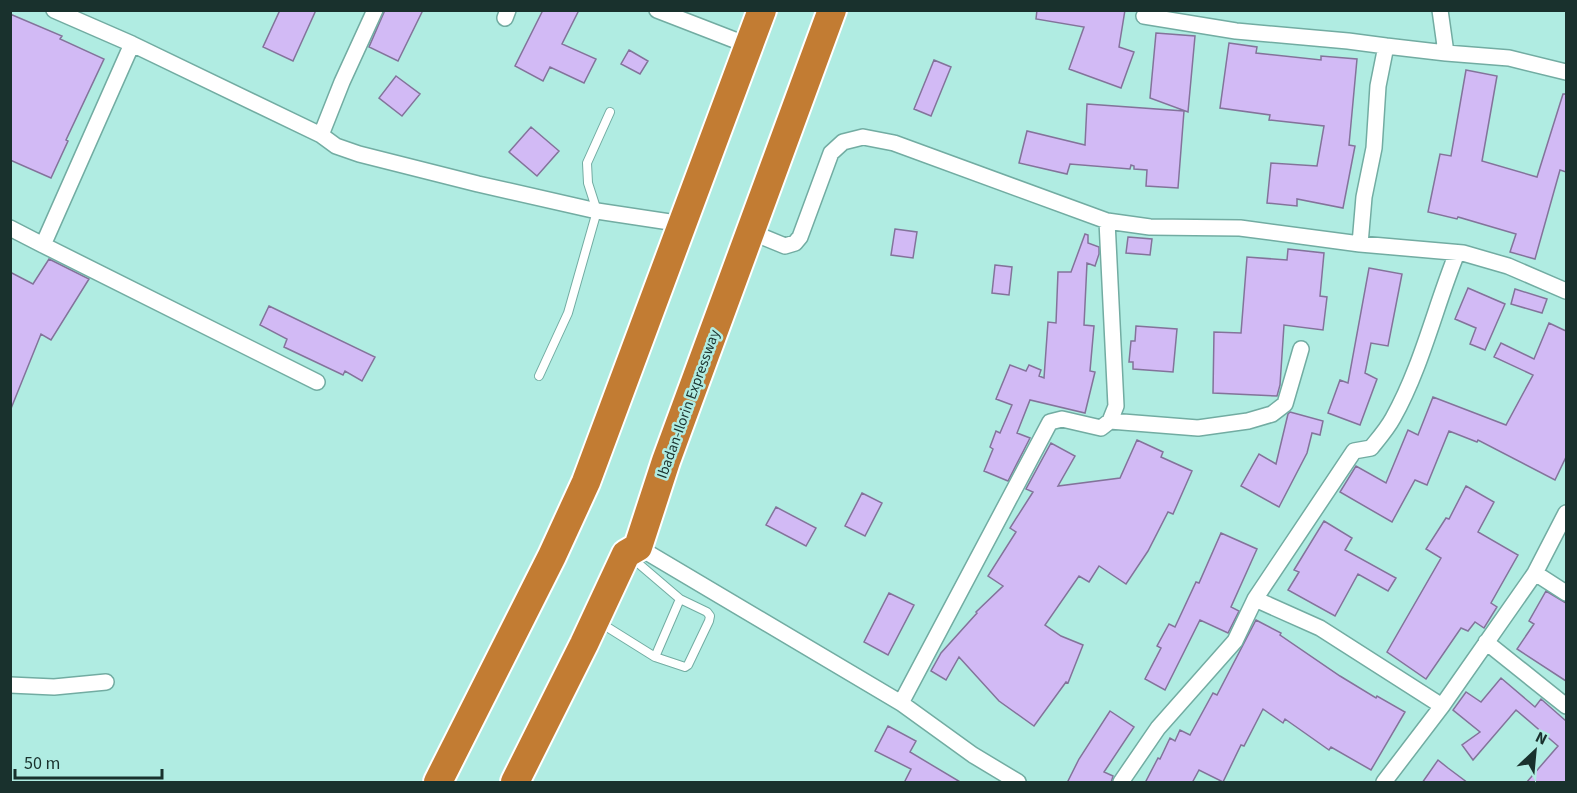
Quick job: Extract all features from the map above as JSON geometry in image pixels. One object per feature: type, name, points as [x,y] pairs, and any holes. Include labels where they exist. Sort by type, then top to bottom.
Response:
[{"type":"highway","points":[[438,783],[552,556],[586,482],[762,10]]},
{"type":"highway","name":"Ibadan-Ilorin Expressway","points":[[515,783],[632,550],[832,10]]},
{"type":"street","points":[[54,10],[132,44],[321,135],[336,146],[359,154],[597,212],[683,224]]},
{"type":"street","points":[[321,135],[342,81],[375,10]]},
{"type":"street","points":[[657,10],[750,46]]},
{"type":"street","points":[[1440,10],[1446,53]]},
{"type":"street","points":[[1144,16],[1236,31],[1509,58],[1566,72]]},
{"type":"street","points":[[43,245],[132,44]]},
{"type":"street","points":[[1360,244],[1364,197],[1374,148],[1378,86],[1386,46]]},
{"type":"street","points":[[751,232],[785,246],[795,243],[800,237],[831,153],[843,142],[863,137],[894,143],[1107,222],[1150,226],[1240,228],[1360,244],[1457,253],[1508,266],[1566,291]]},
{"type":"street","points":[[901,704],[1050,422],[1062,419],[1101,428],[1110,421],[1116,406],[1107,222]]},
{"type":"street","points":[[10,228],[317,382]]},
{"type":"street","points":[[1121,783],[1158,728],[1235,641],[1255,599],[1354,451],[1371,448],[1393,419],[1420,360],[1457,253]]},
{"type":"street","points":[[1110,421],[1198,428],[1248,421],[1272,414],[1285,404],[1301,349]]},
{"type":"street","points":[[1384,783],[1442,706],[1535,573],[1566,513]]},
{"type":"street","points":[[632,550],[901,704],[1018,783]]},
{"type":"street","points":[[1535,573],[1566,593]]},
{"type":"street","points":[[1255,599],[1320,628],[1442,706]]},
{"type":"street","points":[[1486,642],[1566,706]]},
{"type":"street","points":[[10,685],[54,687],[106,682]]},
{"type":"lane","points":[[539,376],[568,314],[597,212],[588,183],[587,163],[610,112]]},
{"type":"lane","points":[[596,620],[655,657],[685,667],[688,665],[710,616],[707,612],[680,598],[632,550]]},
{"type":"lane","points":[[655,657],[680,598]]},
{"type":"building","points":[[280,10],[316,10],[293,61],[263,47]]},
{"type":"building","points":[[385,10],[423,10],[398,61],[369,47]]},
{"type":"building","points":[[543,10],[579,10],[562,44],[596,59],[584,83],[550,67],[543,81],[515,66]]},
{"type":"building","points":[[1037,10],[1125,10],[1119,47],[1134,52],[1121,88],[1069,69],[1084,27],[1036,19]]},
{"type":"building","points":[[10,14],[62,36],[60,39],[104,59],[51,178],[10,160]]},
{"type":"building","points":[[1156,33],[1195,36],[1188,112],[1150,98]]},
{"type":"building","points":[[1229,43],[1257,47],[1256,53],[1321,60],[1321,56],[1357,59],[1349,145],[1355,146],[1343,208],[1297,199],[1297,206],[1267,203],[1271,163],[1317,166],[1324,126],[1269,120],[1270,115],[1220,108]]},
{"type":"building","points":[[629,50],[648,61],[640,74],[621,64]]},
{"type":"building","points":[[934,60],[951,67],[931,116],[914,109]]},
{"type":"building","points":[[1466,70],[1497,76],[1482,161],[1537,177],[1563,94],[1566,94],[1566,172],[1560,170],[1535,259],[1510,252],[1516,234],[1458,217],[1457,219],[1428,212],[1440,154],[1451,156]]},
{"type":"building","points":[[396,76],[420,94],[402,116],[379,98]]},
{"type":"building","points":[[1087,104],[1184,111],[1178,188],[1146,186],[1147,170],[1134,169],[1131,165],[1130,169],[1070,164],[1067,174],[1019,163],[1027,131],[1085,145]]},
{"type":"building","points":[[531,127],[559,151],[537,176],[509,152]]},
{"type":"building","points":[[895,229],[917,232],[913,258],[891,255]]},
{"type":"building","points":[[1085,234],[1088,235],[1088,243],[1099,247],[1099,254],[1095,266],[1087,263],[1084,325],[1094,326],[1090,371],[1095,372],[1085,413],[1030,400],[1017,433],[1030,438],[1008,481],[984,471],[993,449],[990,447],[996,431],[1000,433],[1012,405],[996,399],[1010,365],[1026,371],[1029,365],[1041,370],[1039,376],[1044,378],[1048,322],[1056,323],[1058,272],[1071,272]]},
{"type":"building","points":[[1128,237],[1152,239],[1150,255],[1126,253]]},
{"type":"building","points":[[1288,249],[1324,253],[1320,296],[1327,297],[1323,330],[1284,325],[1280,385],[1277,396],[1213,393],[1214,332],[1241,333],[1247,257],[1287,260]]},
{"type":"building","points":[[49,259],[89,279],[51,340],[41,334],[10,411],[10,272],[33,284]]},
{"type":"building","points":[[995,265],[1012,267],[1009,295],[992,293]]},
{"type":"building","points":[[1369,268],[1402,274],[1388,346],[1371,343],[1365,373],[1377,379],[1360,425],[1328,413],[1340,380],[1348,383]]},
{"type":"building","points":[[1468,288],[1505,304],[1485,350],[1470,344],[1476,328],[1455,319]]},
{"type":"building","points":[[1515,289],[1547,299],[1542,313],[1511,304]]},
{"type":"building","points":[[269,306],[375,357],[362,381],[345,371],[343,375],[284,347],[287,339],[260,325]]},
{"type":"building","points":[[1549,323],[1566,331],[1566,457],[1555,480],[1478,440],[1477,442],[1449,431],[1427,485],[1415,480],[1392,522],[1340,492],[1356,466],[1386,483],[1408,430],[1418,435],[1433,397],[1506,425],[1533,375],[1494,357],[1501,343],[1534,359]]},
{"type":"building","points":[[1136,326],[1177,329],[1173,372],[1133,369],[1133,362],[1129,362],[1131,341],[1135,341]]},
{"type":"building","points":[[1290,412],[1323,421],[1320,435],[1312,433],[1307,453],[1279,507],[1241,486],[1259,454],[1276,464]]},
{"type":"building","points":[[1137,440],[1163,452],[1161,457],[1192,471],[1173,514],[1168,512],[1148,551],[1126,584],[1099,566],[1089,582],[1079,576],[1045,625],[1061,636],[1083,645],[1068,683],[1066,682],[1034,726],[999,701],[959,657],[946,680],[931,671],[941,653],[976,612],[1003,586],[988,576],[1016,532],[1010,528],[1033,492],[1026,489],[1051,443],[1075,456],[1058,486],[1120,478]]},
{"type":"building","points":[[1466,486],[1494,502],[1478,532],[1518,555],[1491,603],[1497,607],[1484,628],[1475,622],[1468,631],[1461,628],[1426,679],[1387,652],[1441,558],[1426,549],[1446,518],[1449,519]]},
{"type":"building","points":[[862,493],[882,503],[865,536],[845,526]]},
{"type":"building","points":[[776,507],[816,528],[806,546],[766,525]]},
{"type":"building","points":[[1324,521],[1352,538],[1345,550],[1396,578],[1388,591],[1358,574],[1335,616],[1288,590],[1299,572],[1294,570]]},
{"type":"building","points":[[1221,533],[1257,549],[1231,607],[1239,611],[1228,633],[1200,620],[1165,690],[1145,679],[1161,648],[1157,646],[1169,624],[1175,627],[1196,582],[1199,583]]},
{"type":"building","points":[[1546,591],[1566,603],[1566,681],[1517,649],[1534,624],[1529,621]]},
{"type":"building","points":[[889,593],[914,605],[888,655],[864,642]]},
{"type":"building","points":[[1256,620],[1281,633],[1280,635],[1340,676],[1376,698],[1377,696],[1405,712],[1371,770],[1331,747],[1329,750],[1285,719],[1283,723],[1263,709],[1244,746],[1241,745],[1223,782],[1199,770],[1192,783],[1145,783],[1170,738],[1175,741],[1180,730],[1190,735],[1213,693],[1217,695]]},
{"type":"building","points":[[1501,678],[1535,707],[1541,699],[1566,721],[1566,783],[1526,783],[1558,746],[1516,710],[1473,760],[1462,745],[1480,732],[1453,710],[1466,692],[1481,702]]},
{"type":"building","points":[[1110,711],[1134,727],[1104,772],[1113,776],[1111,783],[1067,783],[1079,759]]},
{"type":"building","points":[[888,726],[916,741],[910,752],[962,783],[904,783],[911,769],[875,751]]},
{"type":"building","points":[[1438,760],[1448,768],[1468,783],[1422,783]]}]
